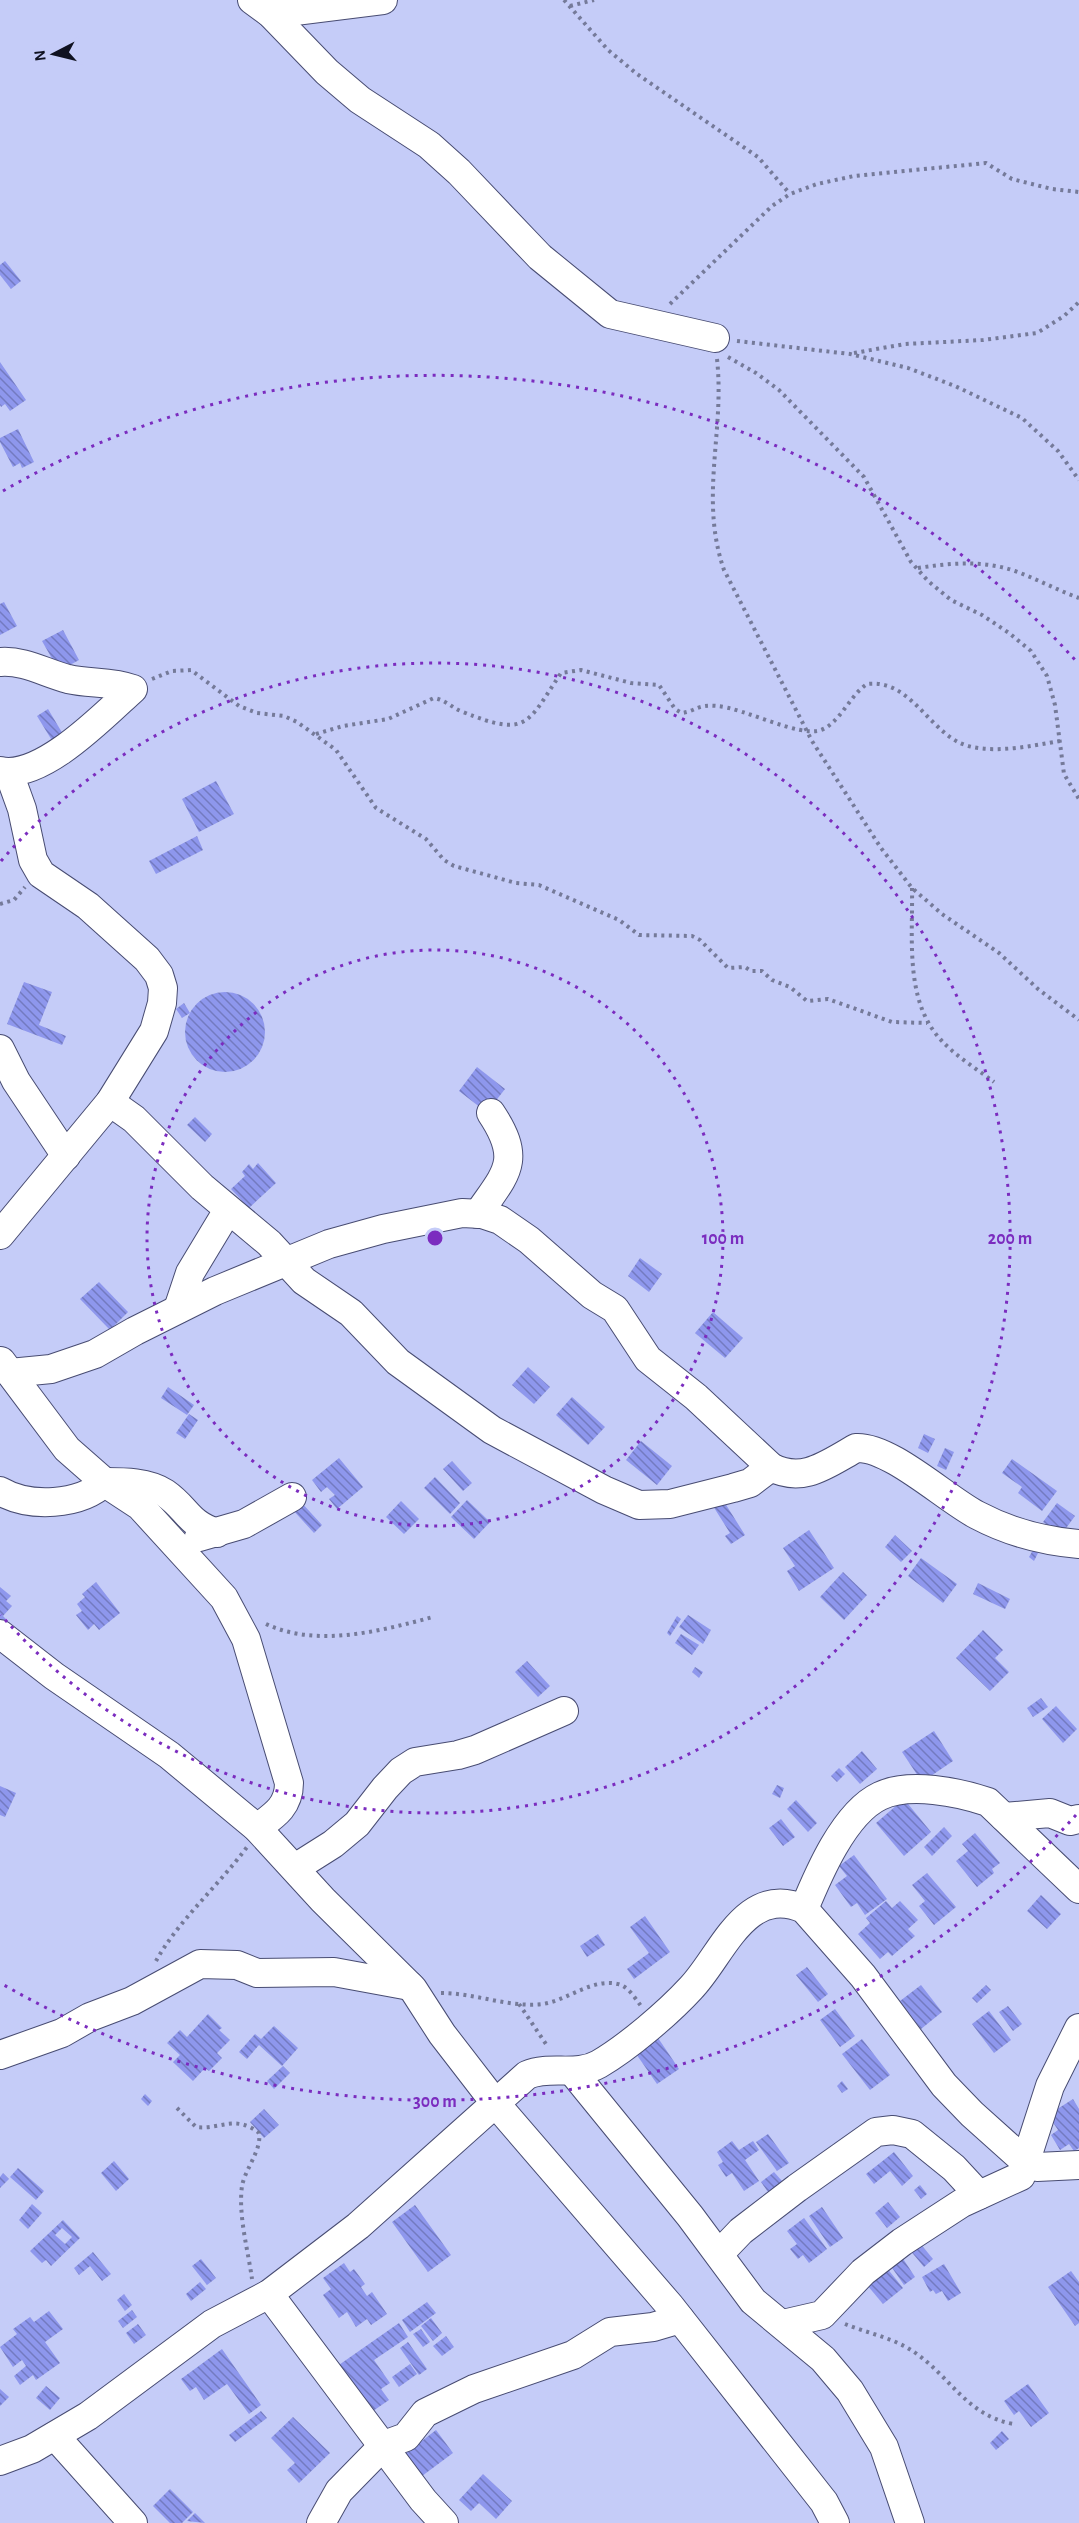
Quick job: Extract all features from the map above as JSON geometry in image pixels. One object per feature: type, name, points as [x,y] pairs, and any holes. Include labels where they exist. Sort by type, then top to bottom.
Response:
[{"type":"street","points":[[261,7],[382,0]]},
{"type":"street","points":[[261,7],[327,72],[360,100],[429,145],[459,172],[540,257],[610,314],[716,345]]},
{"type":"street","points":[[0,662],[28,666],[71,680],[114,682],[133,689],[74,742],[39,763],[4,772],[22,809],[33,861],[40,874],[88,906],[147,959],[161,981],[162,1003],[154,1030],[110,1102],[0,1235]]},
{"type":"street","points":[[0,1049],[8,1086],[66,1156]]},
{"type":"street","points":[[110,1102],[134,1119],[228,1210],[288,1262],[304,1281],[351,1313],[398,1362],[472,1418],[623,1499],[649,1506],[670,1504],[750,1483],[771,1467]]},
{"type":"street","points":[[478,1214],[501,1183],[509,1161],[501,1129],[491,1113]]},
{"type":"street","points":[[178,1310],[190,1273],[228,1210]]},
{"type":"street","points":[[5,1366],[51,1369],[86,1358],[216,1291],[360,1234],[462,1213],[478,1214],[500,1220],[529,1240],[592,1295],[615,1309],[648,1359],[696,1397],[771,1467],[782,1473],[798,1475],[856,1448],[864,1448],[907,1468],[965,1509],[996,1525],[1040,1539],[1079,1544]]},
{"type":"street","points":[[5,1366],[67,1449],[105,1482],[140,1506],[232,1610],[246,1639],[269,1722],[288,1775],[287,1802],[257,1828]]},
{"type":"street","points":[[0,1491],[28,1502],[88,1495],[105,1482],[153,1488],[174,1501],[193,1522],[217,1533]]},
{"type":"street","points":[[167,1536],[179,1538],[217,1533],[265,1515],[292,1497]]},
{"type":"street","points":[[0,1634],[54,1676],[169,1755],[257,1828],[413,1990],[442,2034],[496,2103],[680,2319],[824,2502],[835,2523]]},
{"type":"street","points":[[295,1868],[333,1844],[349,1830],[401,1771],[415,1762],[475,1750],[564,1711]]},
{"type":"street","points":[[804,1910],[819,1872],[866,1805],[881,1795],[922,1790],[945,1791],[988,1802],[1079,1889]]},
{"type":"street","points":[[1004,1817],[1050,1813],[1070,1821],[1079,1819]]},
{"type":"street","points":[[0,2461],[56,2436],[88,2416],[212,2324],[262,2297],[358,2226],[528,2075],[599,2064],[692,1988],[728,1935],[740,1922],[754,1912],[781,1904],[790,1903],[804,1910],[862,1976],[944,2085],[994,2134],[1037,2167],[1079,2165]]},
{"type":"street","points":[[0,2055],[62,2033],[90,2017],[139,1997],[191,1969],[209,1963],[243,1966],[257,1973],[334,1972],[413,1990]]},
{"type":"street","points":[[783,2324],[822,2316],[878,2260],[953,2208],[1021,2176],[1050,2086],[1079,2028]]},
{"type":"street","points":[[562,2070],[719,2254],[753,2301],[823,2359],[850,2391],[884,2447],[910,2523]]},
{"type":"street","points":[[719,2254],[741,2231],[796,2187],[876,2132],[893,2130],[912,2134],[954,2168],[979,2194]]},
{"type":"street","points":[[262,2297],[384,2445],[423,2500],[444,2523]]},
{"type":"street","points":[[321,2523],[335,2495],[384,2445],[406,2437],[425,2412],[474,2389],[559,2361],[610,2332],[653,2327],[680,2319]]},
{"type":"street","points":[[56,2436],[133,2523]]},
{"type":"path","points":[[564,0],[598,40],[630,68],[758,157],[790,194]]},
{"type":"path","points":[[570,6],[594,0]]},
{"type":"path","points":[[652,325],[676,297],[731,248],[756,220],[790,194],[817,184],[854,176],[986,163],[1012,179],[1052,189],[1079,192]]},
{"type":"path","points":[[850,354],[905,344],[983,340],[1037,333],[1064,316],[1079,302]]},
{"type":"path","points":[[716,345],[850,354],[908,368],[1015,414],[1042,433],[1079,480]]},
{"type":"path","points":[[716,345],[779,390],[864,477],[917,568],[951,600],[982,615],[1031,651],[1047,676],[1064,774],[1079,799]]},
{"type":"path","points":[[716,345],[719,413],[711,497],[717,550],[724,570],[807,732],[881,848],[912,888],[942,914],[999,953],[1038,989],[1079,1020]]},
{"type":"path","points":[[917,568],[957,563],[981,564],[1011,570],[1079,598]]},
{"type":"path","points":[[133,689],[164,672],[190,670],[240,706],[257,712],[284,716],[316,734],[336,750],[376,808],[426,839],[444,860],[454,866],[516,883],[540,885],[619,920],[639,935],[692,936],[700,940],[728,968],[745,967],[751,971],[762,971],[772,980],[790,987],[807,1001],[828,999],[892,1022],[927,1023]]},
{"type":"path","points":[[316,734],[343,726],[358,726],[388,719],[434,698],[467,714],[504,725],[520,724],[530,720],[561,673],[573,670],[589,671],[636,684],[659,685],[675,709],[682,713],[702,705],[735,708],[807,732],[822,730],[831,724],[861,688],[877,683],[885,684],[908,697],[945,733],[970,746],[1011,749],[1060,741]]},
{"type":"path","points":[[912,888],[914,978],[927,1023],[943,1043],[994,1082]]},
{"type":"path","points":[[232,1610],[289,1632],[328,1636],[391,1628],[433,1617]]},
{"type":"path","points":[[139,1997],[167,1943],[218,1885],[247,1847],[257,1828]]},
{"type":"path","points":[[413,1990],[518,2004],[543,2004],[564,1999],[594,1986],[621,1984],[637,2001],[652,2023]]},
{"type":"path","points":[[518,2004],[546,2041],[562,2070]]},
{"type":"path","points":[[177,2108],[196,2127],[230,2122],[259,2133],[260,2139],[247,2167],[242,2196],[262,2297]]},
{"type":"path","points":[[822,2316],[903,2345],[929,2364],[976,2409],[987,2416],[1013,2424]]},
{"type":"building","points":[[5,261],[21,281],[11,289],[0,275],[0,265]]},
{"type":"building","points":[[0,362],[26,400],[10,411],[5,404],[1,407],[0,405]]},
{"type":"building","points":[[18,429],[34,462],[22,468],[20,463],[13,467],[0,442],[0,438]]},
{"type":"building","points":[[4,602],[17,626],[0,635],[0,604]]},
{"type":"building","points":[[63,630],[79,660],[59,671],[42,641]]},
{"type":"building","points":[[48,709],[67,741],[56,747],[37,716]]},
{"type":"building","points":[[216,781],[234,814],[199,832],[182,799]]},
{"type":"building","points":[[197,836],[203,850],[156,874],[149,861]]},
{"type":"building","points":[[24,982],[52,992],[39,1025],[66,1036],[62,1045],[7,1024]]},
{"type":"building","points":[[225,992],[240,995],[253,1004],[262,1017],[265,1032],[262,1047],[253,1060],[240,1069],[225,1072],[210,1069],[197,1060],[188,1047],[185,1032],[188,1017],[197,1004],[210,995]]},
{"type":"building","points":[[184,1003],[190,1013],[182,1018],[176,1009]]},
{"type":"building","points":[[477,1067],[505,1089],[491,1107],[481,1108],[459,1091]]},
{"type":"building","points":[[195,1117],[212,1134],[205,1142],[187,1125]]},
{"type":"building","points":[[258,1163],[276,1183],[249,1208],[231,1189],[245,1176],[242,1172],[249,1164],[253,1169]]},
{"type":"building","points":[[640,1258],[662,1274],[649,1292],[628,1276]]},
{"type":"building","points":[[99,1282],[128,1312],[110,1330],[80,1299]]},
{"type":"building","points":[[713,1312],[743,1338],[725,1358],[695,1333]]},
{"type":"building","points":[[528,1367],[550,1387],[534,1404],[512,1385]]},
{"type":"building","points":[[168,1387],[194,1405],[187,1415],[161,1398]]},
{"type":"building","points":[[572,1397],[605,1427],[588,1445],[556,1415]]},
{"type":"building","points":[[189,1414],[198,1420],[185,1439],[176,1433]]},
{"type":"building","points":[[924,1434],[935,1439],[928,1453],[918,1448]]},
{"type":"building","points":[[641,1441],[672,1466],[657,1485],[626,1460]]},
{"type":"building","points":[[945,1448],[954,1452],[946,1470],[937,1466]]},
{"type":"building","points":[[339,1458],[363,1487],[337,1509],[329,1499],[335,1495],[327,1487],[321,1492],[312,1480]]},
{"type":"building","points":[[1012,1459],[1057,1491],[1042,1511],[1018,1493],[1022,1487],[1002,1473]]},
{"type":"building","points":[[452,1461],[472,1483],[463,1491],[443,1469]]},
{"type":"building","points":[[435,1477],[460,1503],[450,1514],[424,1488]]},
{"type":"building","points":[[467,1500],[490,1522],[474,1539],[451,1517]]},
{"type":"building","points":[[723,1500],[745,1535],[731,1544],[725,1536],[730,1533],[713,1506]]},
{"type":"building","points":[[300,1501],[322,1525],[314,1533],[292,1509]]},
{"type":"building","points":[[401,1501],[419,1519],[404,1534],[386,1517]]},
{"type":"building","points":[[1057,1503],[1075,1516],[1061,1535],[1043,1522]]},
{"type":"building","points":[[809,1530],[834,1568],[799,1591],[787,1571],[795,1566],[783,1548]]},
{"type":"building","points":[[895,1535],[912,1551],[901,1562],[885,1547]]},
{"type":"building","points":[[1033,1550],[1038,1553],[1034,1561],[1029,1557]]},
{"type":"building","points":[[921,1558],[957,1584],[943,1603],[908,1576]]},
{"type":"building","points":[[843,1572],[867,1595],[844,1620],[820,1597]]},
{"type":"building","points":[[96,1582],[120,1613],[99,1630],[94,1624],[88,1630],[76,1615],[82,1611],[77,1604],[85,1597],[82,1594]]},
{"type":"building","points":[[978,1583],[1010,1599],[1005,1609],[973,1594]]},
{"type":"building","points":[[0,1587],[11,1596],[6,1601],[12,1606],[3,1616],[6,1619],[0,1626]]},
{"type":"building","points":[[688,1615],[711,1630],[703,1644],[679,1627]]},
{"type":"building","points":[[677,1616],[681,1619],[670,1636],[667,1633]]},
{"type":"building","points":[[983,1630],[1003,1650],[995,1658],[1009,1672],[990,1691],[956,1658]]},
{"type":"building","points":[[681,1634],[699,1645],[692,1655],[675,1643]]},
{"type":"building","points":[[527,1661],[550,1686],[538,1697],[515,1672]]},
{"type":"building","points":[[695,1667],[703,1672],[699,1678],[692,1672]]},
{"type":"building","points":[[1041,1698],[1048,1707],[1033,1717],[1027,1708]]},
{"type":"building","points":[[1056,1706],[1077,1729],[1063,1743],[1042,1719]]},
{"type":"building","points":[[934,1731],[953,1761],[922,1782],[902,1752]]},
{"type":"building","points":[[862,1751],[877,1769],[860,1784],[845,1767]]},
{"type":"building","points":[[839,1768],[845,1774],[837,1782],[831,1776]]},
{"type":"building","points":[[777,1785],[784,1788],[780,1798],[772,1794]]},
{"type":"building","points":[[0,1786],[16,1793],[5,1817],[0,1815]]},
{"type":"building","points":[[904,1799],[931,1832],[904,1856],[876,1823]]},
{"type":"building","points":[[796,1800],[817,1823],[808,1832],[787,1809]]},
{"type":"building","points":[[781,1819],[795,1837],[783,1846],[769,1828]]},
{"type":"building","points":[[944,1827],[952,1836],[932,1856],[924,1847]]},
{"type":"building","points":[[975,1833],[1000,1863],[992,1869],[994,1873],[977,1887],[956,1861],[968,1851],[962,1844]]},
{"type":"building","points":[[854,1855],[887,1899],[865,1915],[857,1903],[851,1907],[835,1885],[847,1876],[839,1866]]},
{"type":"building","points":[[927,1873],[956,1907],[934,1925],[919,1906],[925,1901],[912,1885]]},
{"type":"building","points":[[1041,1895],[1061,1914],[1047,1929],[1027,1911]]},
{"type":"building","points":[[886,1901],[892,1908],[900,1901],[918,1920],[908,1929],[915,1936],[892,1956],[888,1952],[880,1959],[858,1934],[870,1923],[866,1918]]},
{"type":"building","points":[[645,1916],[670,1952],[634,1979],[627,1969],[649,1953],[630,1927]]},
{"type":"building","points":[[598,1934],[605,1945],[587,1957],[580,1946]]},
{"type":"building","points":[[807,1967],[828,1994],[818,2002],[796,1975]]},
{"type":"building","points":[[921,1985],[942,2012],[921,2029],[900,2001]]},
{"type":"building","points":[[986,1985],[991,1990],[977,2003],[972,1998]]},
{"type":"building","points":[[1008,2006],[1022,2024],[1013,2031],[999,2012]]},
{"type":"building","points":[[835,2009],[855,2036],[840,2047],[820,2020]]},
{"type":"building","points":[[989,2011],[1011,2040],[994,2053],[972,2024]]},
{"type":"building","points":[[208,2014],[222,2028],[219,2030],[230,2040],[217,2053],[222,2058],[209,2071],[205,2068],[193,2081],[173,2062],[180,2055],[167,2043],[180,2030],[187,2037]]},
{"type":"building","points":[[274,2026],[298,2048],[282,2066],[259,2045],[247,2059],[239,2052],[255,2034],[261,2039]]},
{"type":"building","points":[[654,2032],[679,2069],[657,2084],[632,2048]]},
{"type":"building","points":[[862,2039],[890,2075],[870,2090],[842,2054]]},
{"type":"building","points":[[283,2066],[290,2073],[274,2089],[267,2081]]},
{"type":"building","points":[[842,2081],[848,2089],[842,2093],[837,2086]]},
{"type":"building","points":[[145,2094],[152,2101],[148,2106],[141,2099]]},
{"type":"building","points":[[1073,2099],[1079,2109],[1079,2148],[1074,2151],[1069,2144],[1060,2150],[1051,2135],[1058,2130],[1048,2115]]},
{"type":"building","points":[[264,2109],[279,2125],[264,2138],[250,2122]]},
{"type":"building","points":[[768,2134],[789,2163],[777,2171],[756,2142]]},
{"type":"building","points":[[732,2141],[739,2150],[753,2141],[759,2150],[745,2160],[759,2181],[744,2191],[732,2173],[726,2177],[718,2165],[723,2162],[717,2152]]},
{"type":"building","points":[[894,2152],[913,2176],[902,2186],[890,2171],[874,2184],[866,2174]]},
{"type":"building","points":[[114,2161],[129,2179],[116,2191],[101,2173]]},
{"type":"building","points":[[18,2168],[44,2191],[36,2200],[10,2177]]},
{"type":"building","points":[[774,2172],[782,2181],[768,2192],[761,2182]]},
{"type":"building","points":[[3,2173],[9,2179],[0,2188],[0,2177]]},
{"type":"building","points":[[920,2185],[927,2194],[921,2199],[914,2190]]},
{"type":"building","points":[[888,2202],[900,2217],[887,2228],[875,2213]]},
{"type":"building","points":[[32,2204],[42,2213],[28,2229],[19,2220]]},
{"type":"building","points":[[415,2205],[451,2255],[428,2272],[392,2222]]},
{"type":"building","points":[[822,2207],[843,2238],[830,2247],[809,2216]]},
{"type":"building","points":[[804,2218],[827,2249],[809,2263],[803,2255],[798,2259],[790,2249],[797,2244],[787,2231]]},
{"type":"building","points":[[63,2220],[80,2238],[51,2266],[46,2260],[42,2263],[30,2251]],"holes":[[[62,2228],[72,2237],[65,2244],[55,2235]]]},
{"type":"building","points":[[919,2242],[933,2259],[924,2267],[909,2249]]},
{"type":"building","points":[[93,2252],[111,2274],[102,2281],[90,2266],[79,2275],[74,2268]]},
{"type":"building","points":[[900,2254],[915,2277],[904,2285],[888,2262]]},
{"type":"building","points":[[201,2259],[216,2278],[207,2285],[192,2266]]},
{"type":"building","points":[[882,2262],[903,2288],[883,2304],[862,2279]]},
{"type":"building","points":[[344,2263],[350,2272],[354,2269],[365,2284],[361,2287],[367,2296],[372,2292],[387,2314],[371,2325],[367,2319],[356,2327],[347,2312],[339,2318],[323,2295],[331,2289],[323,2278]]},
{"type":"building","points":[[944,2264],[961,2293],[948,2301],[942,2291],[936,2294],[933,2290],[930,2292],[922,2277]]},
{"type":"building","points":[[1071,2271],[1079,2282],[1079,2323],[1075,2326],[1048,2287]]},
{"type":"building","points":[[200,2282],[206,2289],[191,2301],[186,2294]]},
{"type":"building","points":[[124,2294],[132,2305],[125,2311],[117,2300]]},
{"type":"building","points":[[427,2302],[436,2313],[410,2332],[402,2320]]},
{"type":"building","points":[[132,2310],[137,2317],[123,2328],[118,2321]]},
{"type":"building","points":[[49,2311],[63,2329],[45,2342],[60,2363],[36,2380],[33,2375],[20,2385],[14,2376],[26,2366],[22,2360],[13,2367],[0,2347],[17,2334],[13,2329],[30,2317],[34,2322]]},
{"type":"building","points":[[431,2318],[442,2333],[433,2341],[421,2326]]},
{"type":"building","points":[[399,2323],[408,2337],[374,2360],[390,2383],[381,2389],[389,2400],[373,2411],[350,2378],[346,2381],[336,2367]]},
{"type":"building","points":[[138,2324],[146,2335],[134,2344],[126,2333]]},
{"type":"building","points":[[421,2329],[430,2342],[423,2347],[413,2334]]},
{"type":"building","points":[[446,2336],[454,2347],[442,2356],[433,2346]]},
{"type":"building","points":[[408,2342],[427,2369],[419,2375],[400,2348]]},
{"type":"building","points":[[222,2349],[261,2405],[249,2414],[227,2384],[204,2400],[196,2387],[190,2391],[181,2379]]},
{"type":"building","points":[[410,2364],[417,2374],[399,2387],[392,2377]]},
{"type":"building","points":[[1028,2384],[1049,2413],[1031,2427],[1019,2411],[1014,2415],[1004,2401]]},
{"type":"building","points":[[46,2386],[60,2398],[50,2410],[36,2398]]},
{"type":"building","points":[[0,2389],[9,2397],[0,2406]]},
{"type":"building","points":[[261,2411],[267,2418],[235,2442],[229,2435]]},
{"type":"building","points":[[293,2417],[330,2453],[299,2483],[287,2470],[295,2463],[271,2438]]},
{"type":"building","points":[[436,2430],[453,2453],[422,2476],[405,2454]]},
{"type":"building","points":[[1002,2431],[1009,2439],[996,2450],[990,2443]]},
{"type":"building","points":[[483,2474],[512,2501],[496,2519],[479,2503],[471,2511],[459,2500]]},
{"type":"building","points":[[170,2489],[193,2512],[182,2523],[170,2523],[153,2506]]},
{"type":"building","points":[[195,2513],[205,2523],[187,2521]]}]
